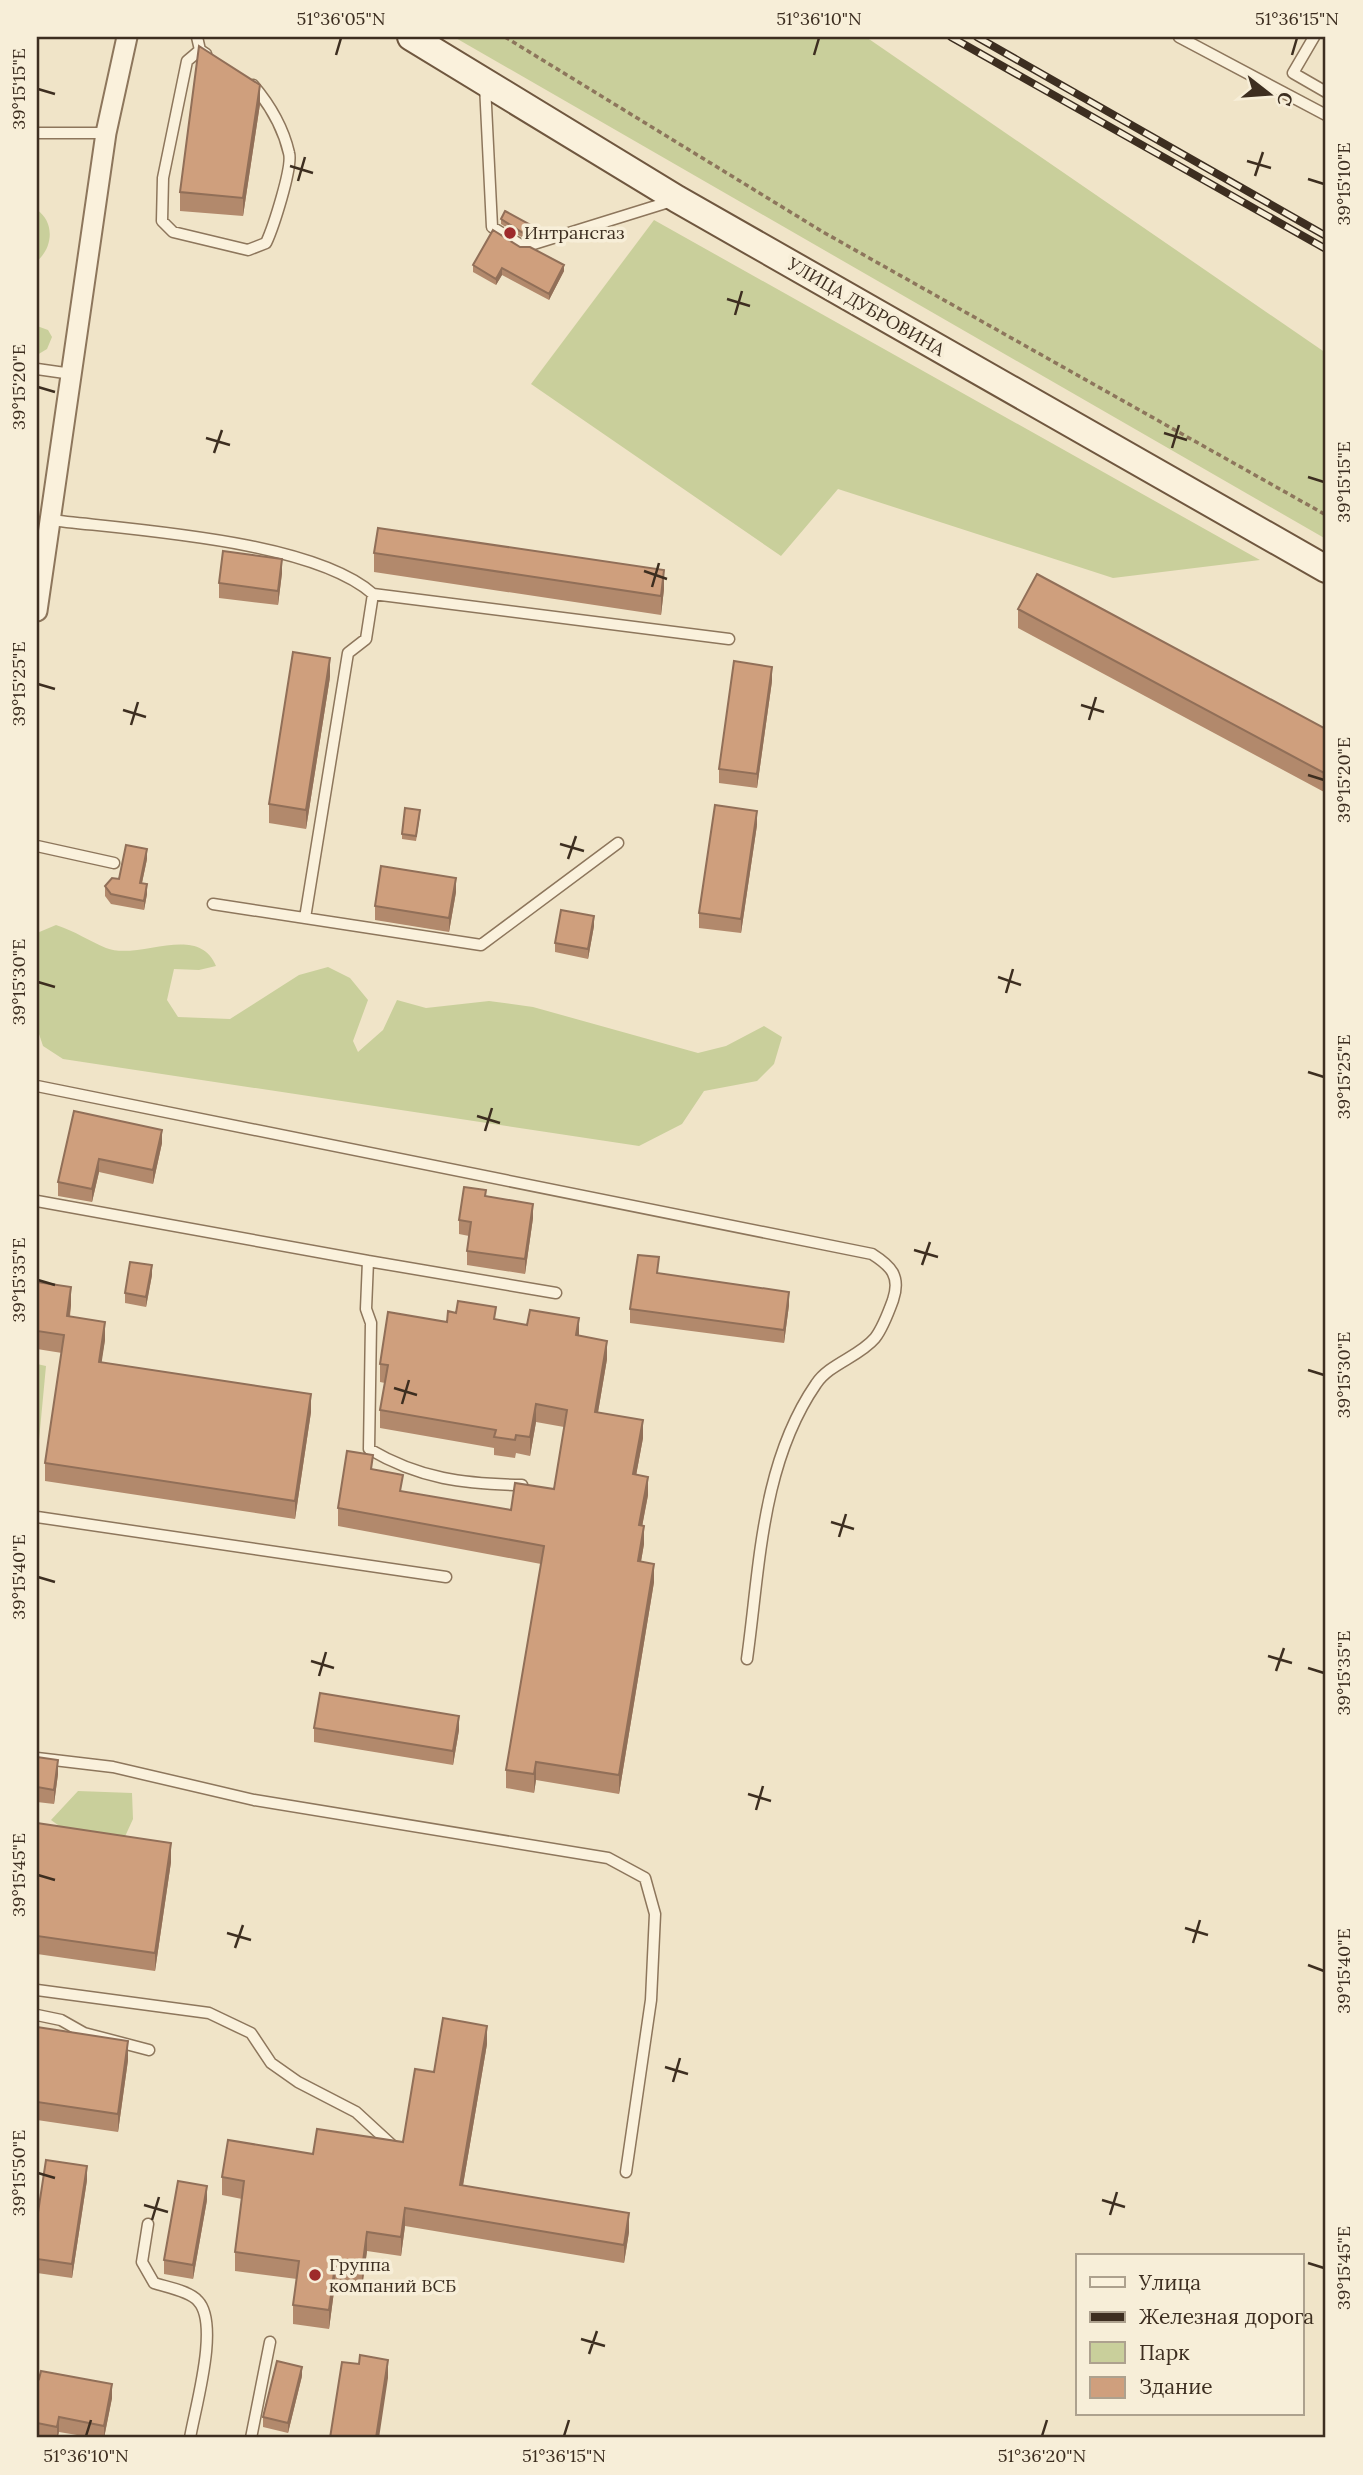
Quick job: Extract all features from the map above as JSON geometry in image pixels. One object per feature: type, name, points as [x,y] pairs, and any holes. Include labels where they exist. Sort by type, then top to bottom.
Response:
[{"type":"main road","name":"УЛИЦА ДУБРОВИНА","points":[[411,37],[677,199],[1326,569]]},
{"type":"street","points":[[37,611],[106,133],[127,37]]},
{"type":"lane","points":[[197,37],[200,50],[212,57]]},
{"type":"lane","points":[[1179,37],[1326,116]]},
{"type":"lane","points":[[1314,37],[1293,73],[1326,92]]},
{"type":"lane","points":[[200,50],[187,61],[163,178],[162,221],[173,232],[248,250],[266,243],[274,226],[290,155],[272,107],[248,78]]},
{"type":"lane","points":[[485,84],[492,227],[524,247],[677,199]]},
{"type":"lane","points":[[37,133],[106,133]]},
{"type":"lane","points":[[37,369],[72,374]]},
{"type":"lane","points":[[50,520],[243,546],[329,566],[356,579],[373,594],[729,639]]},
{"type":"lane","points":[[305,918],[348,653],[366,639],[373,594]]},
{"type":"lane","points":[[213,905],[481,944],[618,843]]},
{"type":"lane","points":[[37,846],[114,863]]},
{"type":"lane","points":[[37,1086],[872,1254],[889,1265],[897,1278],[893,1299],[875,1338],[818,1380],[789,1428],[771,1487],[747,1659]]},
{"type":"lane","points":[[37,1201],[556,1293]]},
{"type":"lane","points":[[368,1261],[366,1309],[371,1323],[369,1449],[401,1468],[463,1484],[522,1485]]},
{"type":"lane","points":[[37,1517],[446,1577]]},
{"type":"lane","points":[[37,1758],[113,1767],[254,1800],[608,1858],[645,1878],[655,1914],[651,2000],[626,2172]]},
{"type":"lane","points":[[37,1990],[209,2013],[250,2033],[271,2063],[298,2082],[356,2112],[393,2146]]},
{"type":"lane","points":[[37,2015],[61,2020],[83,2033],[149,2050]]},
{"type":"lane","points":[[148,2224],[142,2262],[153,2283],[197,2299],[206,2312],[208,2333],[190,2438]]},
{"type":"lane","points":[[251,2438],[270,2342]]},
{"type":"path","points":[[505,37],[823,232],[1326,515]]},
{"type":"green space","points":[[454,37],[866,37],[1326,353],[1326,539]]},
{"type":"green space","points":[[37,210],[47,221],[50,235],[46,249],[37,261]]},
{"type":"green space","points":[[654,220],[1260,560],[1113,578],[838,489],[781,556],[531,384]]},
{"type":"green space","points":[[37,326],[48,330],[52,337],[47,349],[37,355]]},
{"type":"green space","points":[[56,925],[106,948],[119,951],[182,944],[196,946],[207,953],[216,966],[199,970],[174,969],[167,1000],[178,1017],[230,1019],[299,975],[328,967],[350,978],[368,1000],[353,1041],[358,1052],[383,1030],[397,1000],[426,1008],[489,1001],[533,1007],[698,1053],[726,1046],[764,1026],[782,1037],[774,1064],[757,1081],[704,1091],[682,1124],[639,1146],[63,1059],[43,1046],[37,1028],[37,933]]},
{"type":"green space","points":[[37,1364],[46,1366],[37,1461]]},
{"type":"green space","points":[[78,1791],[132,1793],[133,1819],[122,1843],[69,1833],[51,1820]]},
{"type":"building","points":[[199,46],[260,85],[243,198],[180,192]]},
{"type":"building","points":[[505,211],[529,224],[523,233],[501,219]]},
{"type":"building","points":[[493,230],[520,247],[530,247],[564,265],[549,294],[502,268],[496,279],[473,265]]},
{"type":"building","points":[[378,528],[664,570],[661,596],[374,553]]},
{"type":"building","points":[[223,551],[282,559],[278,591],[219,583]]},
{"type":"building","points":[[1037,574],[1326,729],[1326,774],[1018,609]]},
{"type":"building","points":[[293,652],[330,658],[306,810],[269,804]]},
{"type":"building","points":[[734,661],[772,667],[757,774],[719,769]]},
{"type":"building","points":[[715,805],[757,811],[741,919],[699,913]]},
{"type":"building","points":[[405,808],[420,810],[416,836],[402,834]]},
{"type":"building","points":[[126,845],[147,849],[140,883],[147,884],[144,901],[111,894],[105,886],[112,878],[119,879]]},
{"type":"building","points":[[381,866],[456,878],[449,918],[375,906]]},
{"type":"building","points":[[561,910],[594,916],[588,949],[555,943]]},
{"type":"building","points":[[74,1111],[162,1130],[153,1170],[99,1159],[92,1189],[58,1182]]},
{"type":"building","points":[[464,1187],[486,1190],[485,1196],[533,1204],[525,1259],[467,1251],[471,1222],[459,1220]]},
{"type":"building","points":[[638,1255],[659,1257],[657,1273],[789,1292],[784,1330],[630,1309]]},
{"type":"building","points":[[130,1262],[152,1265],[146,1297],[125,1293]]},
{"type":"building","points":[[37,1282],[71,1287],[67,1316],[105,1322],[99,1362],[311,1394],[295,1501],[45,1463],[64,1335],[37,1331]]},
{"type":"building","points":[[458,1301],[496,1307],[494,1319],[527,1325],[530,1310],[579,1318],[576,1335],[607,1341],[595,1412],[643,1420],[633,1474],[648,1477],[639,1525],[644,1526],[638,1561],[654,1564],[619,1775],[536,1762],[534,1774],[506,1770],[544,1546],[338,1508],[347,1451],[373,1455],[371,1469],[403,1475],[400,1491],[511,1510],[515,1483],[554,1489],[567,1410],[536,1404],[530,1437],[516,1435],[515,1440],[494,1437],[496,1430],[380,1410],[388,1365],[380,1364],[388,1312],[447,1322],[448,1311],[456,1313]]},
{"type":"building","points":[[320,1693],[459,1716],[453,1751],[314,1728]]},
{"type":"building","points":[[37,1757],[58,1760],[54,1790],[37,1787]]},
{"type":"building","points":[[37,1823],[171,1843],[155,1953],[37,1936]]},
{"type":"building","points":[[443,2018],[487,2026],[460,2185],[629,2213],[624,2245],[405,2208],[401,2237],[367,2232],[362,2269],[335,2265],[329,2310],[293,2305],[299,2261],[235,2252],[244,2181],[222,2177],[228,2140],[313,2154],[317,2129],[403,2142],[415,2069],[434,2072]]},
{"type":"building","points":[[37,2027],[128,2041],[118,2114],[37,2102]]},
{"type":"building","points":[[46,2160],[87,2166],[72,2264],[37,2259],[37,2219]]},
{"type":"building","points":[[178,2181],[207,2186],[193,2265],[164,2260]]},
{"type":"building","points":[[360,2355],[388,2360],[376,2438],[330,2438],[342,2362],[359,2364]]},
{"type":"building","points":[[277,2361],[302,2367],[288,2423],[263,2417]]},
{"type":"building","points":[[41,2371],[112,2384],[104,2426],[59,2417],[57,2427],[37,2423],[37,2378],[39,2379]]},
{"type":"railway","points":[[951,37],[1326,249]]},
{"type":"railway","points":[[977,37],[1326,236]]},
{"type":"place","name":"Интрансгаз","points":[[510,233]]},
{"type":"place","name":"Группа компаний ВСБ","points":[[315,2275]]}]
